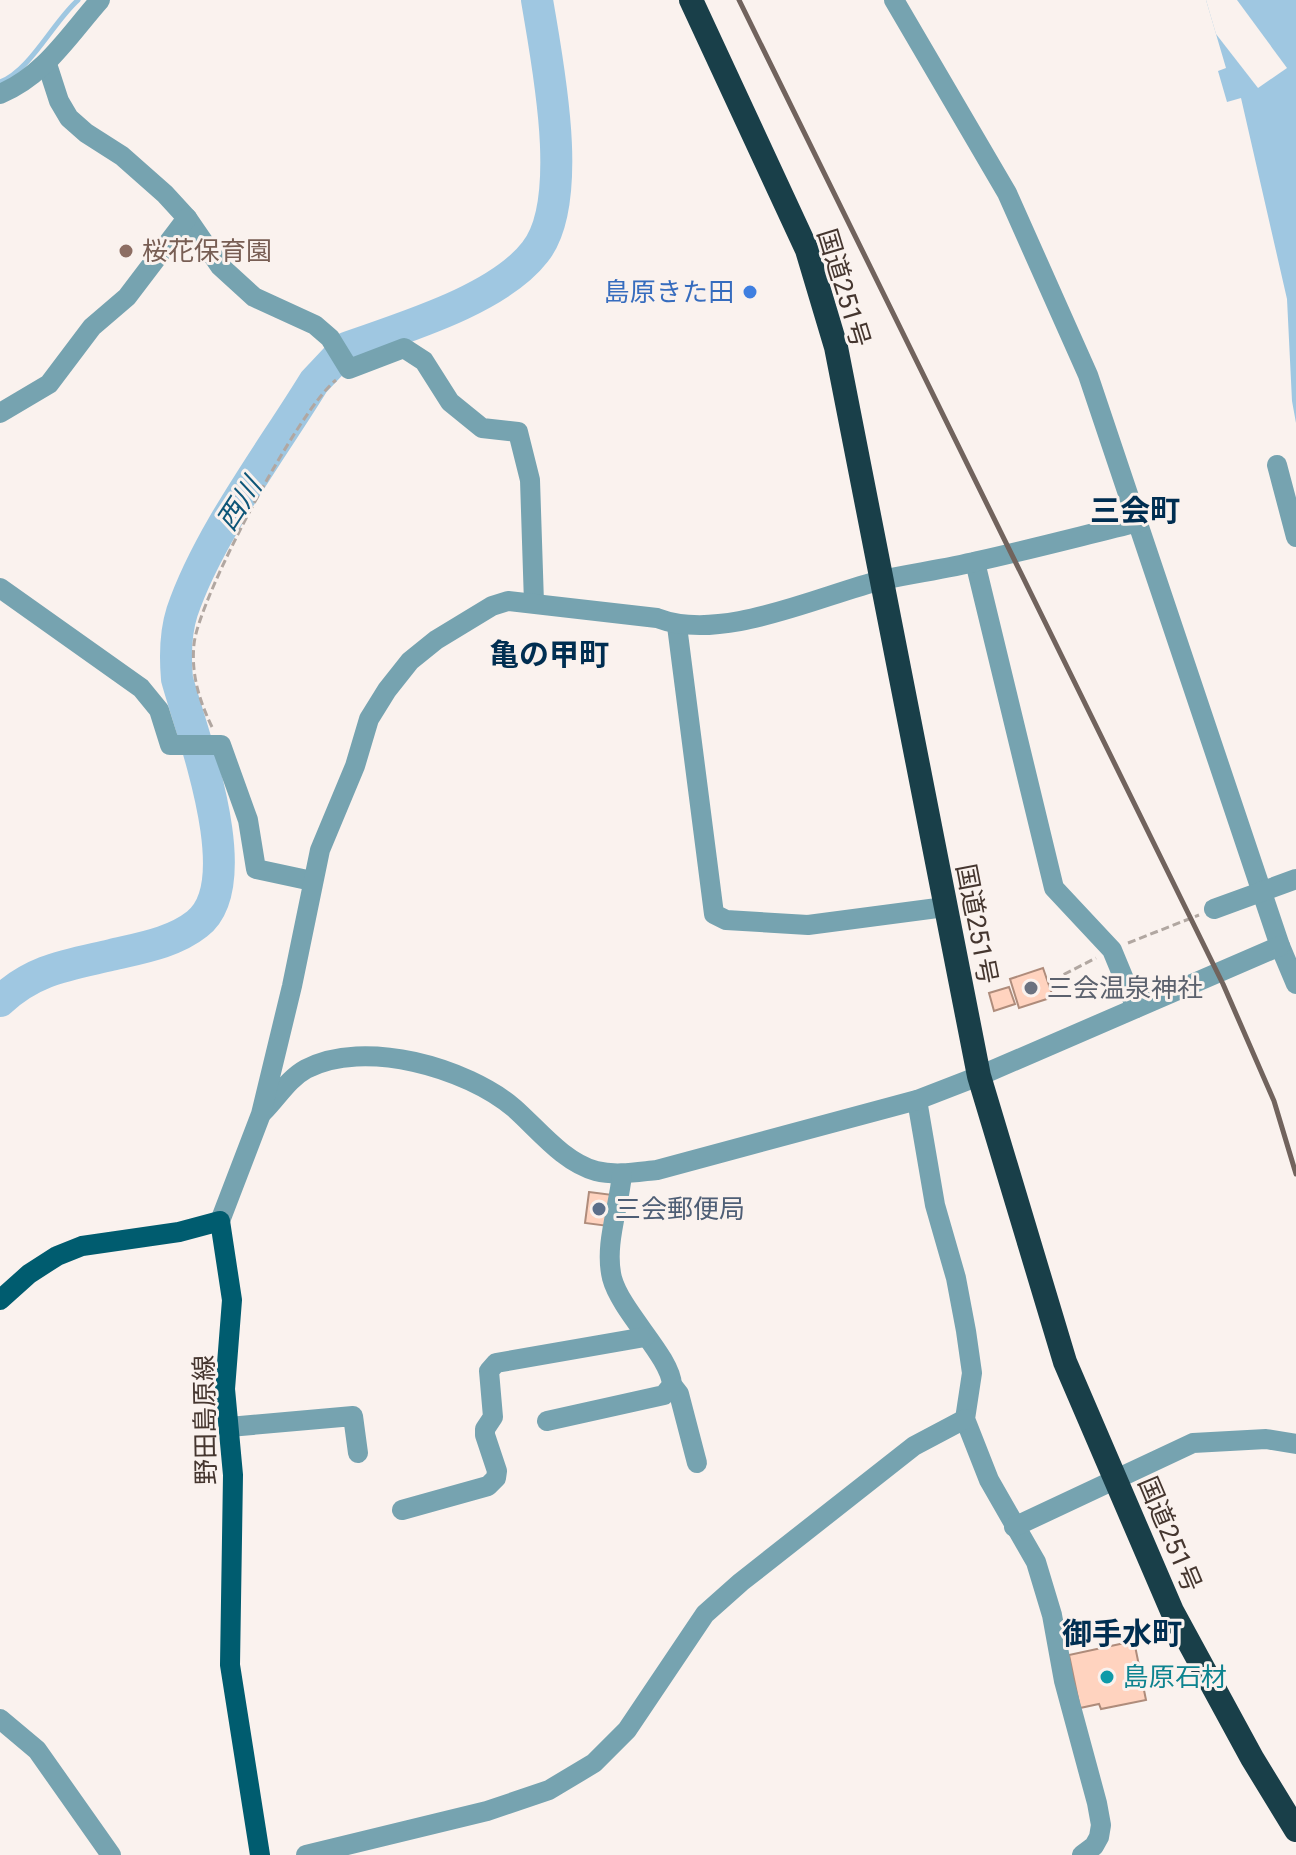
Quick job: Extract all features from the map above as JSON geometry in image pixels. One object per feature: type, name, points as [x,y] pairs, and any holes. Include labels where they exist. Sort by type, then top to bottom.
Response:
[{"type":"highway","name":"国道251号","points":[[691,0],[807,250],[836,347],[979,1076],[1065,1362],[1172,1611],[1252,1758],[1296,1830]]},
{"type":"main road","points":[[0,1300],[29,1274],[57,1256],[82,1246],[179,1232],[220,1221]]},
{"type":"main road","name":"野田島原線","points":[[220,1221],[232,1300],[225,1389],[233,1475],[230,1665],[260,1855]]},
{"type":"street","points":[[0,94],[14,88],[47,64],[100,0]]},
{"type":"street","points":[[894,0],[1007,193],[1088,375],[1280,946],[1296,984]]},
{"type":"street","points":[[47,64],[59,101],[69,118],[122,156],[165,194],[187,218],[220,266],[254,297],[315,325],[330,338],[348,367],[404,348],[424,361],[450,402],[482,428],[518,432],[530,480],[534,603]]},
{"type":"street","points":[[0,413],[49,384],[92,327],[127,297],[187,218]]},
{"type":"street","points":[[1277,465],[1296,537]]},
{"type":"street","points":[[220,1221],[261,1114],[320,850],[355,766],[369,719],[402,671],[436,640],[492,606],[508,601],[657,618],[677,626],[709,625],[786,611],[881,581],[975,562],[1139,522]]},
{"type":"street","points":[[975,562],[1054,888],[1112,950],[1136,1008]]},
{"type":"street","points":[[0,588],[141,688],[159,710],[170,745],[218,745],[248,820],[256,869],[312,881]]},
{"type":"street","points":[[677,626],[714,914],[726,920],[808,925],[945,907]]},
{"type":"street","points":[[1214,909],[1296,879]]},
{"type":"street","points":[[261,1114],[295,1077],[321,1062],[371,1056],[403,1060],[465,1078],[493,1092],[578,1163],[595,1171],[622,1174],[657,1170],[917,1100],[1280,946]]},
{"type":"street","points":[[917,1100],[935,1205],[956,1278],[966,1331],[972,1373],[965,1419],[989,1480],[1036,1562],[1052,1615],[1064,1681],[1097,1803],[1101,1825],[1099,1837],[1094,1846],[1082,1855]]},
{"type":"street","points":[[622,1174],[610,1247],[612,1277],[645,1337],[669,1368],[697,1463]]},
{"type":"street","points":[[402,1510],[488,1486],[496,1478],[497,1471],[485,1429],[493,1417],[489,1371],[496,1363],[645,1337]]},
{"type":"street","points":[[547,1421],[664,1395],[672,1385]]},
{"type":"street","points":[[229,1427],[353,1416],[358,1453]]},
{"type":"street","points":[[306,1855],[487,1811],[549,1790],[594,1763],[627,1730],[705,1614],[914,1446],[965,1419]]},
{"type":"street","points":[[1014,1527],[1193,1443],[1266,1439],[1296,1444]]},
{"type":"street","points":[[0,1719],[37,1750],[111,1855]]},
{"type":"path","points":[[218,745],[196,685],[194,642],[200,621],[238,535],[301,425],[328,386],[348,367]]},
{"type":"path","points":[[1112,950],[1214,909]]},
{"type":"path","points":[[1053,980],[1093,960]]},
{"type":"water","points":[[1206,0],[1296,0],[1296,423],[1287,299],[1241,98],[1227,102],[1218,71],[1226,68]]},
{"type":"pier","points":[[1206,0],[1237,0],[1287,68],[1258,88],[1216,34]]},
{"type":"building","name":"三会温泉神社","points":[[1043,968],[1053,997],[1019,1008],[1010,979]]},
{"type":"building","points":[[1009,987],[1015,1004],[994,1011],[989,993]]},
{"type":"building","name":"三会郵便局","points":[[589,1192],[613,1195],[608,1226],[585,1223]]},
{"type":"building","name":"島原石材","points":[[1134,1641],[1146,1700],[1101,1709],[1099,1704],[1080,1708],[1069,1655]]},
{"type":"waterway","points":[[0,82],[21,68],[78,0]]},
{"type":"waterway","name":"西川","points":[[0,1001],[26,982],[52,970],[178,936],[197,924],[212,904],[218,876],[218,843],[204,770],[177,679],[176,645],[182,612],[208,553],[242,494],[314,382],[346,348],[474,298],[519,269],[535,252],[547,229],[554,200],[556,166],[552,93],[537,0]]},
{"type":"railway","points":[[739,0],[1223,984],[1274,1101],[1296,1174]]},
{"type":"place","name":"桜花保育園","points":[[126,251]]},
{"type":"place","name":"島原きた田","points":[[750,292]]},
{"type":"place","name":"三会温泉神社","points":[[1031,988]]},
{"type":"place","name":"三会郵便局","points":[[599,1209]]},
{"type":"place","name":"島原石材","points":[[1107,1677]]},
{"type":"district","name":"三会町","points":[[1135,510]]},
{"type":"district","name":"亀の甲町","points":[[549,654]]},
{"type":"district","name":"御手水町","points":[[1122,1633]]}]
